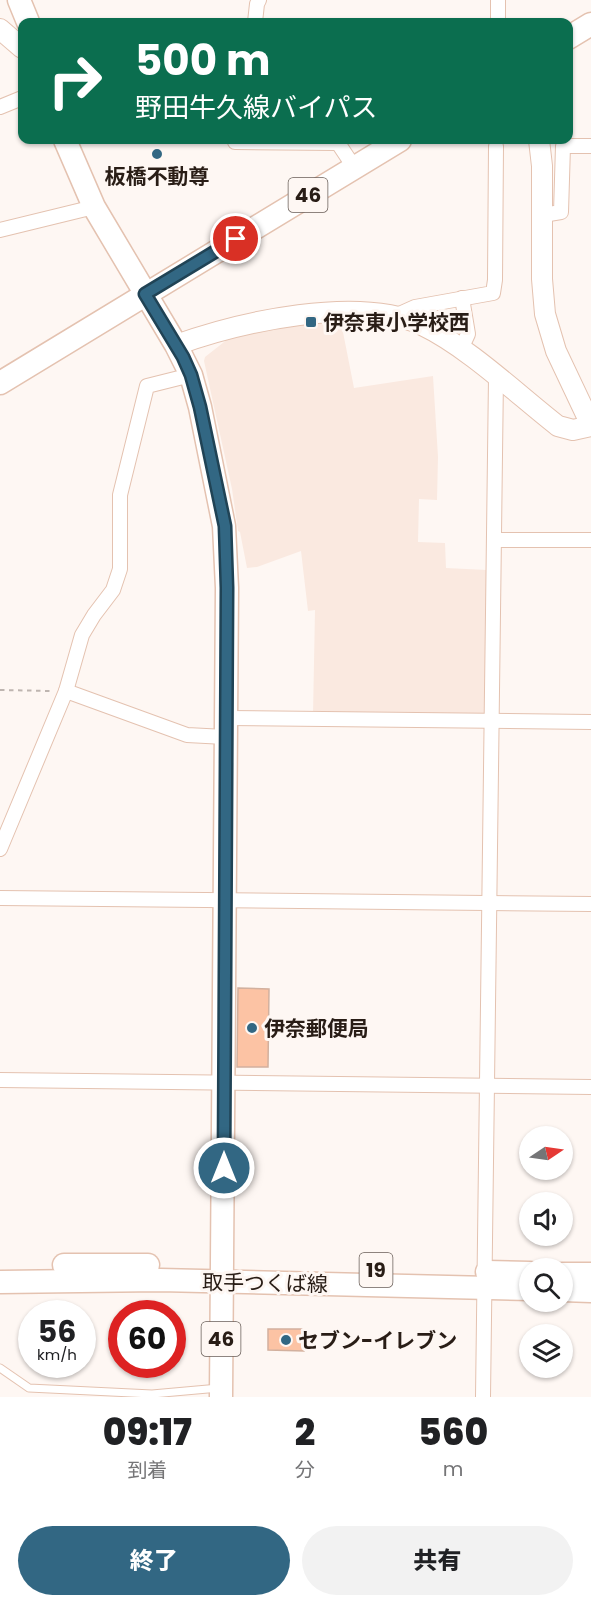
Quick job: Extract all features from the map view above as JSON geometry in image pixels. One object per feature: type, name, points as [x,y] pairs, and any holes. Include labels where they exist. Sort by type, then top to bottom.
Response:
[{"type":"main road","points":[[18,0],[26,18]]},
{"type":"main road","points":[[573,35],[591,24]]},
{"type":"main road","name":"46","points":[[67,144],[94,207],[176,345],[191,375],[225,526],[227,567],[221,1392]]},
{"type":"main road","name":"46","points":[[0,383],[393,144]]},
{"type":"main road","name":"取手つくば線","points":[[0,1266],[109,1264],[222,1274]]},
{"type":"main road","name":"取手つくば線","points":[[0,1282],[222,1274],[485,1280],[519,1287]]},
{"type":"main road","points":[[573,1274],[591,1274]]},
{"type":"main road","name":"取手つくば線","points":[[485,1280],[519,1275]]},
{"type":"main road","points":[[573,1290],[591,1290]]},
{"type":"street","points":[[255,18],[259,0]]},
{"type":"street","points":[[498,0],[498,18]]},
{"type":"street","points":[[0,29],[18,45]]},
{"type":"street","points":[[0,107],[18,100]]},
{"type":"street","points":[[339,144],[354,167]]},
{"type":"street","points":[[176,345],[213,333],[285,318],[346,312],[394,316],[421,325],[461,349],[558,426],[573,430],[591,425],[556,351],[546,314],[542,279],[543,215],[539,144]]},
{"type":"street","points":[[394,316],[415,307],[493,293],[496,146]]},
{"type":"street","points":[[543,215],[561,212],[563,146],[591,146]]},
{"type":"street","points":[[0,230],[94,207]]},
{"type":"street","points":[[461,349],[468,334],[462,298]]},
{"type":"street","points":[[0,849],[66,692],[82,635],[112,590],[120,569],[120,495],[147,387],[191,375]]},
{"type":"street","points":[[483,1397],[496,377]]},
{"type":"street","points":[[495,540],[591,540]]},
{"type":"street","points":[[66,692],[187,735],[225,727],[492,721],[591,722]]},
{"type":"street","points":[[0,898],[591,903]]},
{"type":"street","points":[[0,1080],[591,1087]]},
{"type":"lane","points":[[0,1368],[29,1388],[152,1394],[221,1392]]},
{"type":"path","points":[[0,690],[66,692]]},
{"type":"shaded area","points":[[333,320],[341,322],[354,388],[433,376],[438,457],[437,500],[419,499],[418,542],[445,543],[446,568],[487,570],[485,717],[313,715],[315,610],[308,611],[301,551],[257,567],[247,568],[205,357],[233,335]]},
{"type":"building","points":[[238,988],[269,989],[268,1067],[237,1067]]},
{"type":"building","name":"セブン-イレブン","points":[[268,1329],[304,1329],[304,1351],[268,1350]]},
{"type":"place","name":"板橋不動尊","points":[[157,154]]},
{"type":"place","name":"伊奈東小学校西","points":[[311,322]]},
{"type":"place","name":"伊奈郵便局","points":[[252,1028]]},
{"type":"place","name":"セブン-イレブン","points":[[286,1340]]},
{"type":"route","points":[[224,1168],[227,588],[225,526],[191,375],[183,357],[145,294],[236,239]]}]
